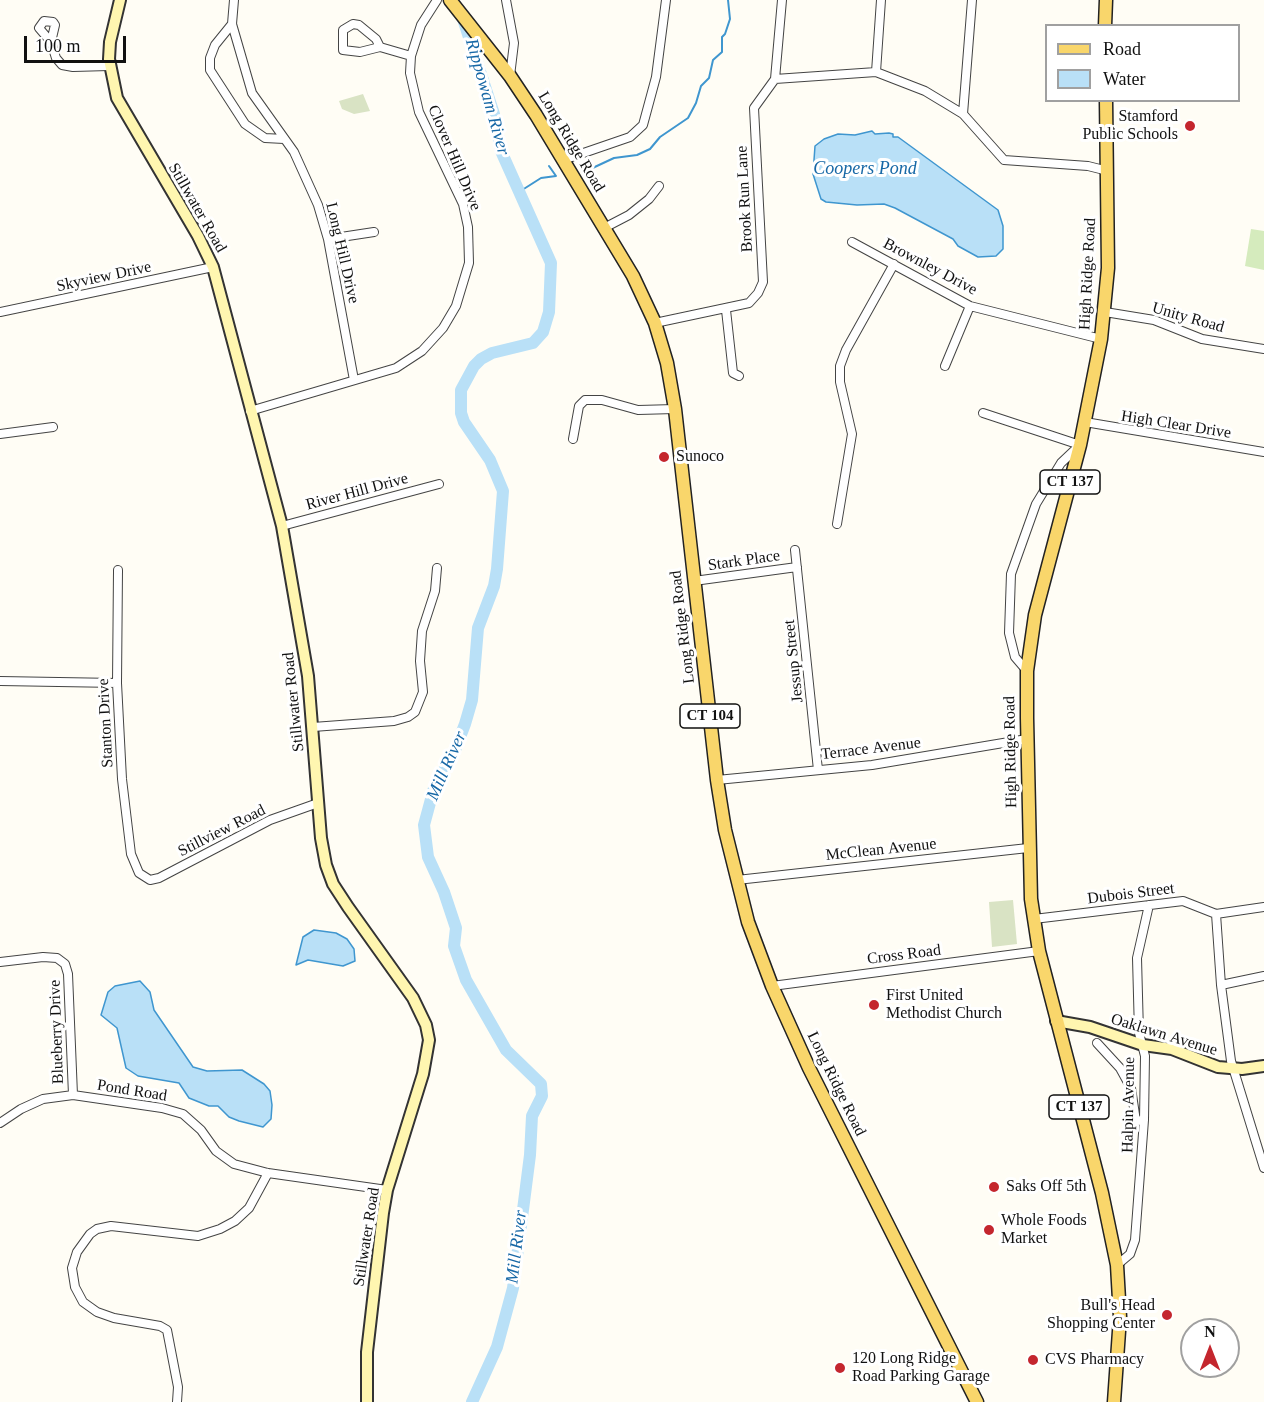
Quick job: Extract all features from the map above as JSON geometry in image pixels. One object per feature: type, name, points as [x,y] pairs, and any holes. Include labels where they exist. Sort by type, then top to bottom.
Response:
[{"type":"main road","name":"Stillwater Road","points":[[120,0],[110,42],[110,66],[117,98],[130,124],[198,236],[213,267],[282,526],[301,631],[313,728],[323,853],[333,884],[413,998],[423,1018],[429,1041],[423,1074],[387,1190],[367,1352],[367,1402]]},
{"type":"main road","points":[[1106,0],[1106,24]]},
{"type":"main road","name":"Long Ridge Road","points":[[451,1],[510,76],[633,276],[655,323],[668,363],[675,409],[717,780],[748,922],[772,986],[809,1068],[976,1402]]},
{"type":"main road","name":"High Ridge Road","points":[[1106,102],[1108,268],[1101,339],[1080,444],[1035,615],[1027,671],[1027,739],[1028,848],[1039,951],[1102,1192],[1117,1265],[1120,1317],[1114,1402]]},
{"type":"main road","name":"Oaklawn Avenue","points":[[1056,1021],[1090,1027],[1143,1045],[1172,1049],[1209,1064],[1233,1069],[1264,1066]]},
{"type":"street","name":"Long Hill Drive","points":[[234,0],[232,24],[252,93],[304,172],[328,239],[354,380]]},
{"type":"street","name":"Clover Hill Drive","points":[[250,411],[396,368],[422,351],[443,328],[456,306],[468,263],[470,242],[463,204],[419,112],[412,91],[411,56],[421,26],[437,0]]},
{"type":"street","points":[[506,0],[514,43],[510,76]]},
{"type":"street","points":[[563,160],[630,137],[644,125],[656,77],[666,0]]},
{"type":"street","points":[[782,0],[776,79],[876,72],[925,91],[963,114],[1004,160],[1088,166],[1108,171]]},
{"type":"street","points":[[876,72],[881,0]]},
{"type":"street","points":[[963,114],[972,0]]},
{"type":"street","points":[[232,24],[215,45],[210,58],[210,70],[245,124],[265,138],[284,140]]},
{"type":"street","points":[[380,47],[376,39],[359,25],[348,26],[344,30],[343,50],[360,52],[380,47],[411,56]]},
{"type":"street","points":[[51,42],[56,58],[62,65],[110,66]]},
{"type":"street","name":"Brook Run Lane","points":[[655,323],[726,310],[749,303],[758,293],[763,282],[754,108],[776,79]]},
{"type":"street","points":[[604,228],[629,215],[650,199],[659,186]]},
{"type":"street","points":[[328,239],[374,232]]},
{"type":"street","name":"Brownley Drive","points":[[852,242],[970,306],[1101,339]]},
{"type":"street","points":[[837,524],[852,434],[840,382],[840,366],[846,350],[894,264]]},
{"type":"street","name":"Skyview Drive","points":[[0,312],[213,267]]},
{"type":"street","points":[[945,366],[970,306]]},
{"type":"street","points":[[726,310],[733,373],[739,376]]},
{"type":"street","name":"Unity Road","points":[[1104,312],[1154,320],[1202,339],[1264,349]]},
{"type":"street","points":[[573,439],[579,406],[585,400],[602,400],[638,410],[675,409]]},
{"type":"street","points":[[983,413],[1080,444],[1061,463],[1036,504],[1011,574],[1009,633],[1015,657],[1027,671]]},
{"type":"street","name":"High Clear Drive","points":[[1085,422],[1264,452]]},
{"type":"street","points":[[0,434],[53,427]]},
{"type":"street","name":"River Hill Drive","points":[[282,526],[439,484]]},
{"type":"street","name":"Jessup Street","points":[[795,550],[818,770]]},
{"type":"street","name":"Stark Place","points":[[694,581],[797,567]]},
{"type":"street","points":[[313,728],[394,721],[416,712],[423,692],[420,661],[422,631],[435,591],[437,568]]},
{"type":"street","name":"Stanton Drive","points":[[118,570],[117,683],[122,779],[131,854],[139,873]]},
{"type":"street","points":[[0,681],[117,683]]},
{"type":"street","name":"Terrace Avenue","points":[[717,780],[872,765],[1027,739]]},
{"type":"street","name":"Stillview Road","points":[[139,873],[150,880],[159,878],[270,820],[318,803]]},
{"type":"street","name":"McClean Avenue","points":[[737,880],[1028,848]]},
{"type":"street","name":"Dubois Street","points":[[1034,919],[1183,901],[1216,914],[1264,907]]},
{"type":"street","name":"Halpin Avenue","points":[[1117,1265],[1130,1254],[1135,1240],[1144,1120],[1143,1045],[1139,1033],[1137,958],[1149,905]]},
{"type":"street","points":[[1216,914],[1221,985],[1233,1069],[1264,1168]]},
{"type":"street","name":"Cross Road","points":[[772,986],[1039,951]]},
{"type":"street","name":"Blueberry Drive","points":[[0,962],[43,957],[57,958],[65,964],[68,974],[73,1095]]},
{"type":"street","points":[[1221,985],[1264,976]]},
{"type":"street","points":[[1097,1042],[1120,1068],[1131,1088],[1136,1121],[1144,1120]]},
{"type":"street","name":"Pond Road","points":[[0,1123],[21,1109],[43,1099],[73,1095],[162,1108],[183,1114],[201,1130],[216,1151],[234,1164],[268,1173],[387,1190]]},
{"type":"street","points":[[177,1402],[178,1387],[167,1330],[160,1326],[114,1318],[97,1312],[83,1302],[75,1287],[72,1268],[77,1252],[90,1234],[97,1229],[111,1226],[198,1236],[220,1229],[235,1221],[249,1208],[268,1173]]},
{"type":"green space","points":[[363,94],[370,111],[354,114],[342,109],[339,101]]},
{"type":"green space","points":[[1251,229],[1264,231],[1264,270],[1245,266]]},
{"type":"green space","points":[[1013,900],[1017,944],[992,947],[989,902]]},
{"type":"water","name":"Coopers Pond","points":[[872,131],[875,134],[889,133],[893,134],[893,137],[898,137],[998,210],[1003,226],[1003,249],[996,256],[978,257],[958,246],[953,239],[895,208],[884,204],[857,205],[826,202],[821,199],[813,174],[815,146],[824,139],[838,134],[855,135]]},
{"type":"water","points":[[314,930],[336,933],[347,939],[354,949],[355,961],[343,966],[308,960],[296,965],[303,937]]},
{"type":"water","points":[[140,981],[150,992],[154,1010],[193,1067],[207,1071],[242,1070],[264,1084],[270,1091],[271,1119],[263,1127],[239,1121],[229,1117],[218,1106],[209,1106],[189,1098],[179,1083],[138,1076],[126,1068],[117,1028],[101,1015],[108,992],[115,986]]},
{"type":"waterway","points":[[584,172],[614,158],[637,155],[650,149],[660,137],[688,118],[701,86],[709,78],[713,60],[722,52],[722,37],[730,19],[728,0]]},
{"type":"waterway","name":"Mill River","points":[[462,16],[494,114],[501,151],[551,263],[549,312],[543,332],[533,343],[492,353],[481,359],[474,366],[461,390],[461,413],[464,422],[490,460],[503,491],[497,569],[494,586],[478,628],[472,700],[455,750],[434,788],[424,825],[428,857],[444,892],[456,928],[454,946],[466,980],[506,1050],[541,1084],[542,1096],[532,1116],[530,1155],[513,1288],[497,1347],[472,1402]]},
{"type":"waterway","points":[[519,192],[541,178],[556,176],[549,166]]},
{"type":"place","name":"Stamford Public Schools","points":[[1190,126]]},
{"type":"place","name":"Sunoco","points":[[664,457]]},
{"type":"place","name":"First United Methodist Church","points":[[874,1005]]},
{"type":"place","name":"Saks Off 5th","points":[[994,1187]]},
{"type":"place","name":"Whole Foods Market","points":[[989,1230]]},
{"type":"place","name":"Bull's Head Shopping Center","points":[[1167,1315]]},
{"type":"place","name":"CVS Pharmacy","points":[[1033,1360]]},
{"type":"place","name":"120 Long Ridge Road Parking Garage","points":[[840,1368]]},
{"type":"water label","name":"Rippowam River","points":[[487,97]]}]
